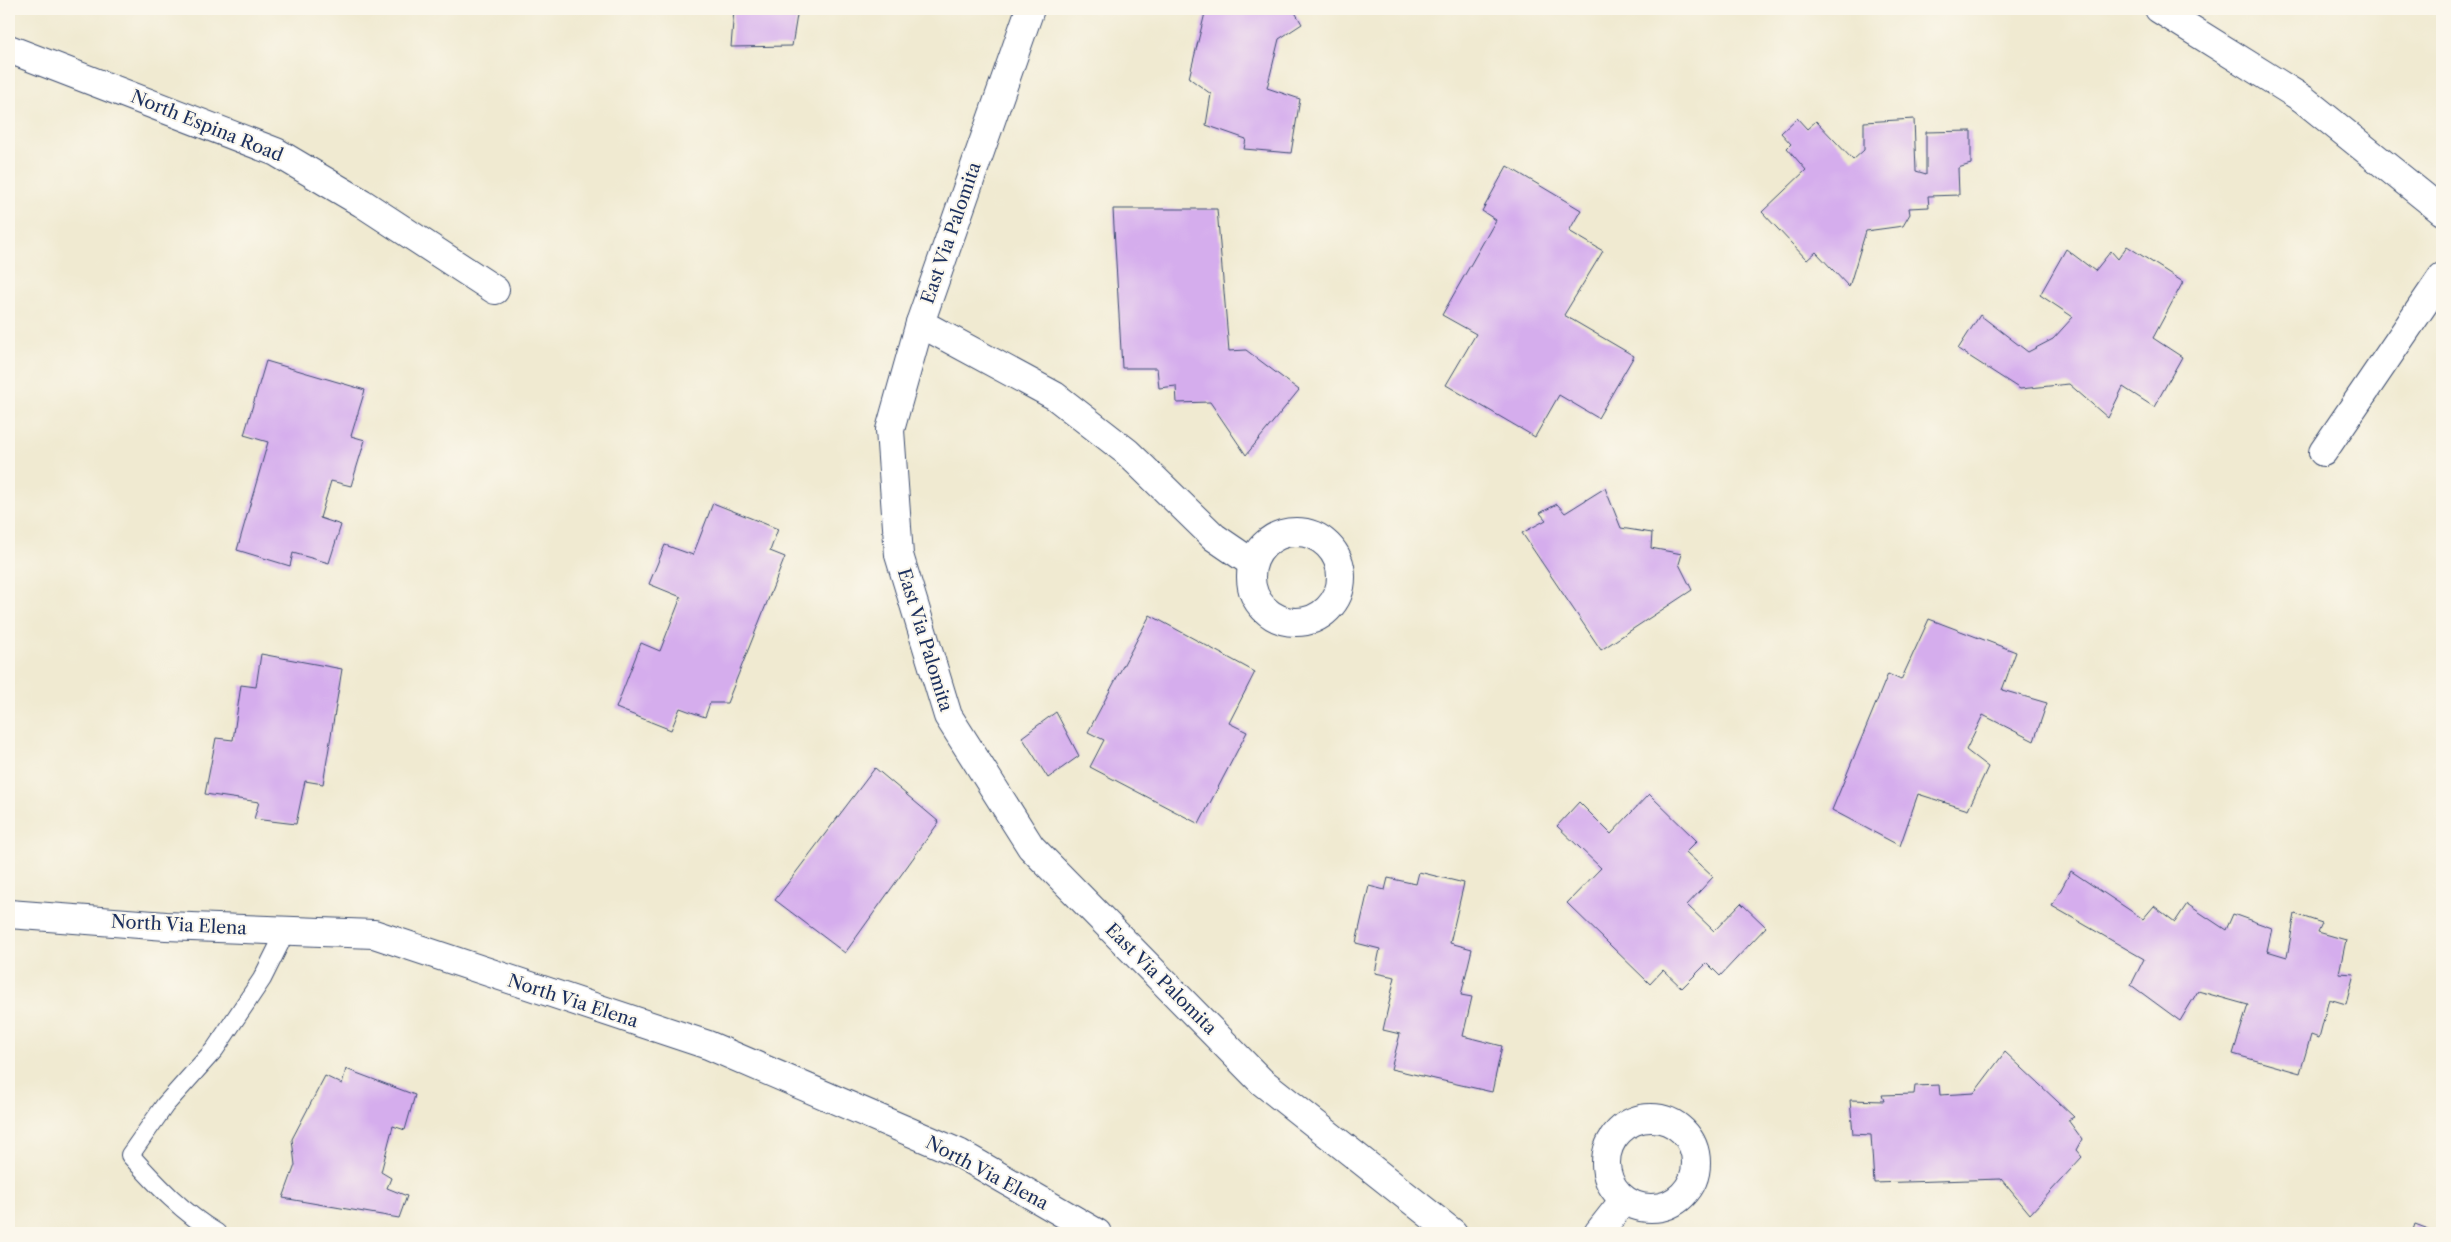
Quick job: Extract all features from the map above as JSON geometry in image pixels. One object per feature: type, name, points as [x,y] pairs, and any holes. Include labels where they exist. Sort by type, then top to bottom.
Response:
[{"type":"street","name":"East Via Palomita","points":[[1030,9],[920,323],[890,430],[899,555],[948,716],[1030,847],[1261,1081],[1453,1233]]},
{"type":"street","points":[[2159,9],[2303,99],[2442,211]]},
{"type":"street","name":"North Espina Road","points":[[9,49],[276,152],[362,204],[495,290]]},
{"type":"street","points":[[2323,452],[2442,277]]},
{"type":"street","points":[[920,323],[1055,396],[1128,452],[1214,537],[1252,564]]},
{"type":"street","name":"North Via Elena","points":[[9,914],[166,926],[374,934],[708,1045],[959,1153],[1097,1233]]},
{"type":"street","points":[[1598,1233],[1624,1200]]},
{"type":"lane","points":[[217,1233],[200,1223],[166,1195],[130,1155],[165,1105],[215,1049],[262,979],[286,931]]},
{"type":"building","points":[[734,9],[798,9],[792,46],[731,47]]},
{"type":"building","points":[[1206,9],[1293,9],[1302,24],[1279,39],[1267,88],[1300,99],[1291,153],[1244,149],[1246,139],[1206,125],[1211,94],[1189,78]]},
{"type":"building","points":[[1797,118],[1807,129],[1816,121],[1853,160],[1864,150],[1864,122],[1914,119],[1916,171],[1926,174],[1926,132],[1971,131],[1971,164],[1958,168],[1959,195],[1928,196],[1929,207],[1909,208],[1910,214],[1903,226],[1866,231],[1849,287],[1816,252],[1807,260],[1762,212],[1806,170],[1787,148],[1791,144],[1781,133]]},
{"type":"building","points":[[1507,166],[1581,210],[1569,231],[1603,251],[1564,315],[1634,356],[1598,418],[1559,395],[1535,437],[1446,385],[1476,334],[1442,315],[1496,220],[1482,211]]},
{"type":"building","points":[[1113,209],[1217,209],[1229,351],[1246,350],[1299,390],[1246,455],[1210,402],[1177,403],[1176,386],[1159,388],[1157,368],[1122,368]]},
{"type":"building","points":[[2127,246],[2183,282],[2153,338],[2182,357],[2154,407],[2123,387],[2108,418],[2069,384],[2020,389],[1958,349],[1980,315],[2028,352],[2053,339],[2073,317],[2040,295],[2066,249],[2095,271],[2111,251],[2118,259]]},
{"type":"building","points":[[266,361],[365,390],[351,436],[365,440],[351,486],[331,481],[320,518],[341,525],[329,563],[293,553],[290,566],[237,550],[268,442],[244,435]]},
{"type":"building","points":[[1605,488],[1621,528],[1652,533],[1651,548],[1682,554],[1679,564],[1692,590],[1601,650],[1522,533],[1546,520],[1540,513],[1557,504],[1565,513]]},
{"type":"building","points":[[713,503],[778,529],[770,551],[785,557],[727,703],[710,703],[705,717],[680,708],[671,730],[616,708],[641,643],[660,651],[681,597],[649,584],[665,545],[693,555]]},
{"type":"building","points":[[1150,615],[1255,672],[1229,723],[1247,732],[1199,824],[1090,767],[1104,740],[1088,732]]},
{"type":"building","points":[[1929,619],[2016,652],[2002,690],[2047,703],[2034,741],[1983,715],[1966,750],[1988,767],[1968,810],[1918,794],[1900,846],[1832,810],[1888,674],[1901,680]]},
{"type":"building","points":[[261,654],[342,669],[323,784],[305,781],[296,824],[254,819],[259,802],[205,794],[216,738],[233,740],[241,685],[256,687]]},
{"type":"building","points":[[1056,712],[1079,756],[1048,778],[1022,737]]},
{"type":"building","points":[[875,768],[939,822],[845,953],[775,900]]},
{"type":"building","points":[[1649,794],[1697,841],[1686,852],[1713,877],[1687,905],[1714,931],[1741,903],[1766,927],[1720,976],[1707,963],[1682,988],[1663,970],[1650,984],[1567,903],[1601,868],[1557,826],[1579,802],[1611,834]]},
{"type":"building","points":[[2071,871],[2143,919],[2154,906],[2175,922],[2187,904],[2226,930],[2233,914],[2272,928],[2267,951],[2287,957],[2295,914],[2322,923],[2318,932],[2346,940],[2339,973],[2354,974],[2346,1004],[2329,999],[2319,1038],[2311,1035],[2300,1073],[2233,1054],[2248,1005],[2198,991],[2180,1021],[2131,985],[2144,959],[2052,906]]},
{"type":"building","points":[[1419,872],[1464,883],[1450,943],[1472,949],[1461,995],[1472,997],[1463,1036],[1502,1046],[1492,1092],[1391,1069],[1400,1034],[1383,1030],[1395,977],[1375,973],[1380,949],[1356,943],[1369,886],[1385,890],[1388,878],[1416,884]]},
{"type":"building","points":[[2005,1052],[2074,1117],[2068,1120],[2082,1139],[2076,1150],[2082,1157],[2030,1214],[2001,1179],[1874,1183],[1871,1135],[1853,1134],[1850,1100],[1884,1101],[1882,1095],[1914,1094],[1915,1086],[1939,1085],[1940,1095],[1974,1093]]},
{"type":"building","points":[[346,1069],[415,1095],[405,1130],[393,1126],[381,1172],[391,1178],[387,1188],[407,1196],[399,1218],[283,1198],[295,1165],[292,1139],[325,1076],[342,1084]]},
{"type":"building","points":[[2415,1224],[2439,1233],[2412,1233]]}]
